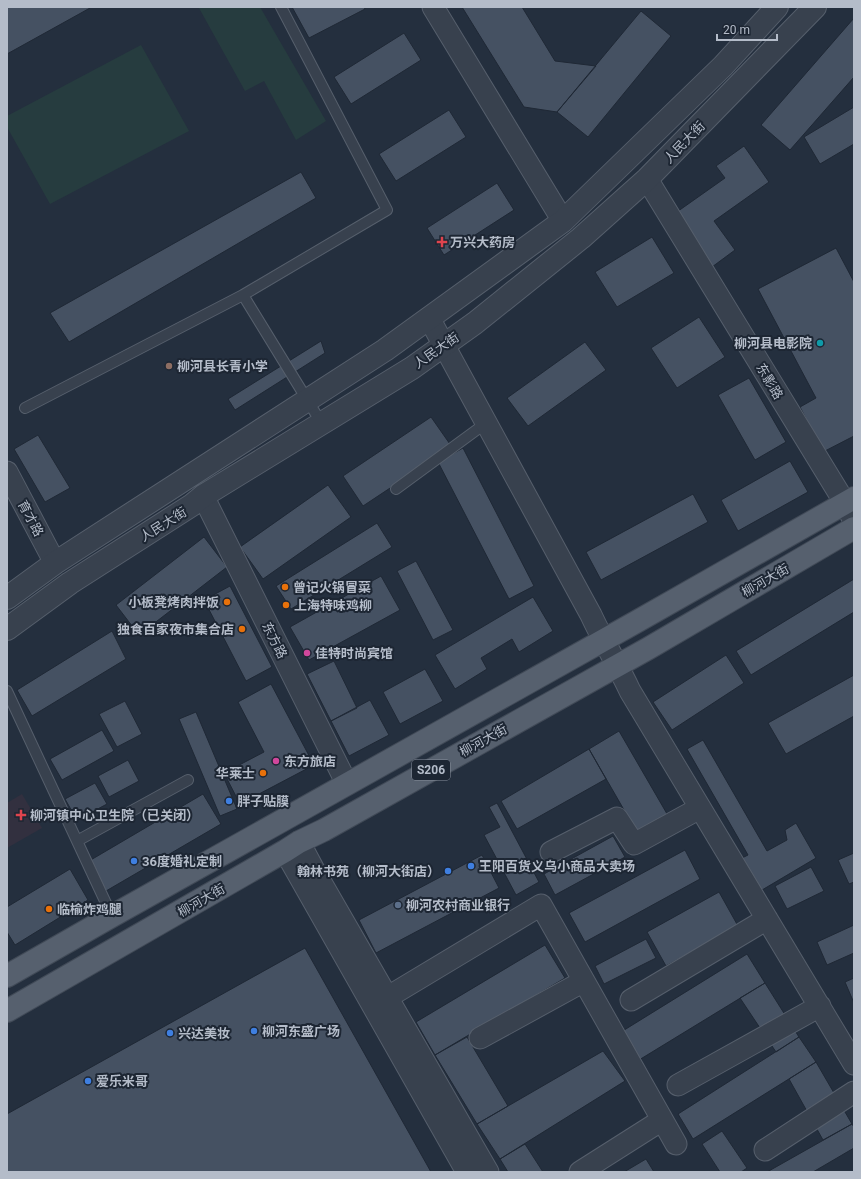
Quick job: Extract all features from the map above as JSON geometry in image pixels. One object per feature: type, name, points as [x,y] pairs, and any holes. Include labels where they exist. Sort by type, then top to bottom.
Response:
[{"type":"main road","name":"柳河大街","points":[[7,976],[603,640],[851,508]]},
{"type":"main road","name":"柳河大街","points":[[7,1011],[292,847],[649,648],[854,528]]},
{"type":"street","points":[[433,7],[563,221]]},
{"type":"street","name":"人民大街","points":[[7,598],[55,563],[385,350],[563,221],[723,66],[777,7]]},
{"type":"street","name":"人民大街","points":[[7,629],[70,583],[192,505],[203,496],[412,368],[475,323],[581,238],[647,179],[815,7]]},
{"type":"street","name":"东影路","points":[[647,179],[851,508]]},
{"type":"street","points":[[429,318],[591,615],[603,640],[618,665],[630,691],[854,1064]]},
{"type":"street","name":"育才路","points":[[7,472],[55,563]]},
{"type":"street","name":"东方路","points":[[203,496],[347,784]]},
{"type":"street","points":[[550,852],[617,818],[634,844],[700,808]]},
{"type":"street","points":[[292,847],[315,872],[488,1172]]},
{"type":"street","points":[[292,847],[467,1172]]},
{"type":"street","points":[[388,998],[541,905],[676,1144]]},
{"type":"street","points":[[631,1000],[767,919]]},
{"type":"street","points":[[480,1038],[584,982]]},
{"type":"street","points":[[678,1085],[820,1006]]},
{"type":"street","points":[[765,1150],[854,1092]]},
{"type":"street","points":[[580,1172],[662,1120]]},
{"type":"lane","points":[[25,408],[243,295],[386,210],[281,7]]},
{"type":"lane","points":[[243,295],[322,424]]},
{"type":"lane","points":[[396,489],[486,423]]},
{"type":"lane","points":[[7,691],[112,916]]},
{"type":"lane","points":[[77,841],[188,780]]},
{"type":"shaded area","name":"柳河镇中心卫生院（已关闭）","points":[[22,794],[42,828],[7,848],[7,803]]},
{"type":"green space","points":[[260,7],[326,121],[296,140],[264,81],[245,91],[199,8]]},
{"type":"green space","points":[[141,45],[189,131],[50,204],[7,127],[7,116]]},
{"type":"building","points":[[7,7],[90,7],[90,8],[7,54]]},
{"type":"building","points":[[292,7],[364,7],[365,9],[309,38]]},
{"type":"building","points":[[462,7],[522,7],[555,61],[596,66],[557,112],[524,107]]},
{"type":"building","points":[[641,11],[671,36],[588,137],[557,112]]},
{"type":"building","points":[[854,18],[854,77],[790,150],[761,125]]},
{"type":"building","points":[[404,33],[421,60],[351,104],[334,77]]},
{"type":"building","points":[[854,107],[854,144],[820,164],[804,137]]},
{"type":"building","points":[[449,110],[466,137],[396,181],[379,154]]},
{"type":"building","points":[[744,146],[769,182],[714,221],[735,250],[712,267],[674,214],[725,178],[716,166]]},
{"type":"building","points":[[301,172],[316,198],[69,342],[50,313]]},
{"type":"building","points":[[497,183],[514,210],[444,255],[427,228]]},
{"type":"building","points":[[652,237],[674,273],[617,307],[595,272]]},
{"type":"building","name":"柳河县电影院","points":[[836,248],[854,282],[854,436],[823,452],[800,407],[816,398],[758,289]]},
{"type":"building","points":[[699,317],[725,357],[677,388],[651,348]]},
{"type":"building","points":[[321,341],[325,353],[235,410],[228,399]]},
{"type":"building","points":[[585,342],[606,370],[528,426],[507,398]]},
{"type":"building","points":[[749,378],[786,442],[755,460],[718,395]]},
{"type":"building","points":[[431,417],[452,447],[363,506],[343,476]]},
{"type":"building","points":[[38,435],[70,488],[45,502],[14,449]]},
{"type":"building","points":[[463,448],[534,586],[509,599],[438,462]]},
{"type":"building","points":[[790,461],[808,492],[738,531],[721,500]]},
{"type":"building","points":[[328,485],[351,517],[263,579],[240,547]]},
{"type":"building","points":[[693,494],[708,522],[601,580],[586,552]]},
{"type":"building","points":[[377,523],[392,547],[291,609],[276,586]]},
{"type":"building","points":[[204,537],[227,567],[139,635],[116,605]]},
{"type":"building","points":[[416,561],[453,630],[433,640],[397,571]]},
{"type":"building","points":[[381,576],[400,610],[309,660],[290,627]]},
{"type":"building","points":[[854,579],[854,612],[751,675],[736,651]]},
{"type":"building","points":[[230,586],[272,667],[246,681],[204,600]]},
{"type":"building","points":[[533,597],[553,631],[519,652],[512,639],[481,658],[487,669],[455,689],[435,655]]},
{"type":"building","points":[[112,631],[126,659],[32,716],[17,690]]},
{"type":"building","points":[[726,655],[744,683],[672,730],[653,702]]},
{"type":"building","points":[[334,661],[357,708],[331,721],[307,674]]},
{"type":"building","points":[[425,669],[443,701],[400,724],[383,692]]},
{"type":"building","points":[[854,675],[854,716],[786,754],[768,723]]},
{"type":"building","points":[[271,684],[314,765],[240,804],[224,773],[264,752],[238,702]]},
{"type":"building","points":[[370,700],[389,735],[349,756],[331,721]]},
{"type":"building","points":[[125,701],[142,734],[117,747],[99,714]]},
{"type":"building","points":[[196,712],[237,809],[220,816],[179,719]]},
{"type":"building","points":[[102,730],[114,751],[62,780],[50,759]]},
{"type":"building","points":[[619,731],[670,819],[639,836],[589,749]]},
{"type":"building","points":[[703,740],[767,851],[787,840],[785,830],[796,823],[816,858],[757,893],[738,860],[748,855],[687,749]]},
{"type":"building","points":[[589,749],[606,779],[517,829],[501,801]]},
{"type":"building","points":[[128,760],[139,781],[109,797],[98,776]]},
{"type":"building","points":[[95,783],[107,804],[77,820],[65,799]]},
{"type":"building","points":[[203,794],[221,824],[106,891],[89,861]]},
{"type":"building","points":[[497,803],[539,882],[516,895],[484,835],[500,827],[489,807]]},
{"type":"building","points":[[613,836],[625,857],[555,895],[544,874]]},
{"type":"building","points":[[685,850],[700,879],[585,942],[569,913]]},
{"type":"building","points":[[854,853],[854,882],[849,884],[838,860]]},
{"type":"building","points":[[482,855],[499,888],[376,953],[359,920]]},
{"type":"building","points":[[811,867],[824,891],[787,909],[775,886]]},
{"type":"building","points":[[70,869],[88,900],[15,945],[7,932],[7,907]]},
{"type":"building","points":[[719,892],[738,926],[666,966],[647,932]]},
{"type":"building","points":[[854,925],[854,953],[827,965],[817,942]]},
{"type":"building","points":[[646,939],[656,958],[604,984],[595,966]]},
{"type":"building","points":[[545,945],[565,978],[435,1055],[416,1022]]},
{"type":"building","name":"柳河东盛广场","points":[[305,948],[431,1172],[7,1172],[7,1114]]},
{"type":"building","points":[[747,954],[765,983],[639,1060],[621,1032]]},
{"type":"building","points":[[854,978],[854,1003],[845,982]]},
{"type":"building","points":[[765,983],[799,1037],[776,1052],[740,998]]},
{"type":"building","points":[[467,1037],[508,1106],[477,1124],[435,1055]]},
{"type":"building","points":[[799,1037],[816,1062],[693,1139],[678,1114]]},
{"type":"building","points":[[603,1051],[625,1081],[500,1159],[477,1124]]},
{"type":"building","points":[[816,1062],[852,1124],[823,1140],[789,1079]]},
{"type":"building","points":[[852,1124],[854,1127],[854,1148],[813,1172],[767,1172]]},
{"type":"building","points":[[722,1131],[747,1168],[741,1172],[720,1172],[702,1144]]},
{"type":"building","points":[[525,1144],[543,1172],[508,1172],[500,1159]]},
{"type":"building","points":[[646,1159],[654,1172],[624,1172]]},
{"type":"place","name":"万兴大药房","points":[[442,242]]},
{"type":"place","name":"柳河县电影院","points":[[820,343]]},
{"type":"place","name":"柳河县长青小学","points":[[169,366]]},
{"type":"place","name":"曾记火锅冒菜","points":[[285,587]]},
{"type":"place","name":"小板凳烤肉拌饭","points":[[227,602]]},
{"type":"place","name":"上海特味鸡柳","points":[[286,605]]},
{"type":"place","name":"独食百家夜市集合店","points":[[242,629]]},
{"type":"place","name":"佳特时尚宾馆","points":[[307,653]]},
{"type":"place","name":"东方旅店","points":[[276,761]]},
{"type":"place","name":"华莱士","points":[[263,773]]},
{"type":"place","name":"胖子贴膜","points":[[229,801]]},
{"type":"place","name":"柳河镇中心卫生院（已关闭）","points":[[21,815]]},
{"type":"place","name":"36度婚礼定制","points":[[134,861]]},
{"type":"place","name":"王阳百货义乌小商品大卖场","points":[[471,866]]},
{"type":"place","name":"翰林书苑（柳河大街店）","points":[[448,871]]},
{"type":"place","name":"柳河农村商业银行","points":[[398,905]]},
{"type":"place","name":"临榆炸鸡腿","points":[[49,909]]},
{"type":"place","name":"柳河东盛广场","points":[[254,1031]]},
{"type":"place","name":"兴达美妆","points":[[170,1033]]},
{"type":"place","name":"爱乐米哥","points":[[88,1081]]}]
